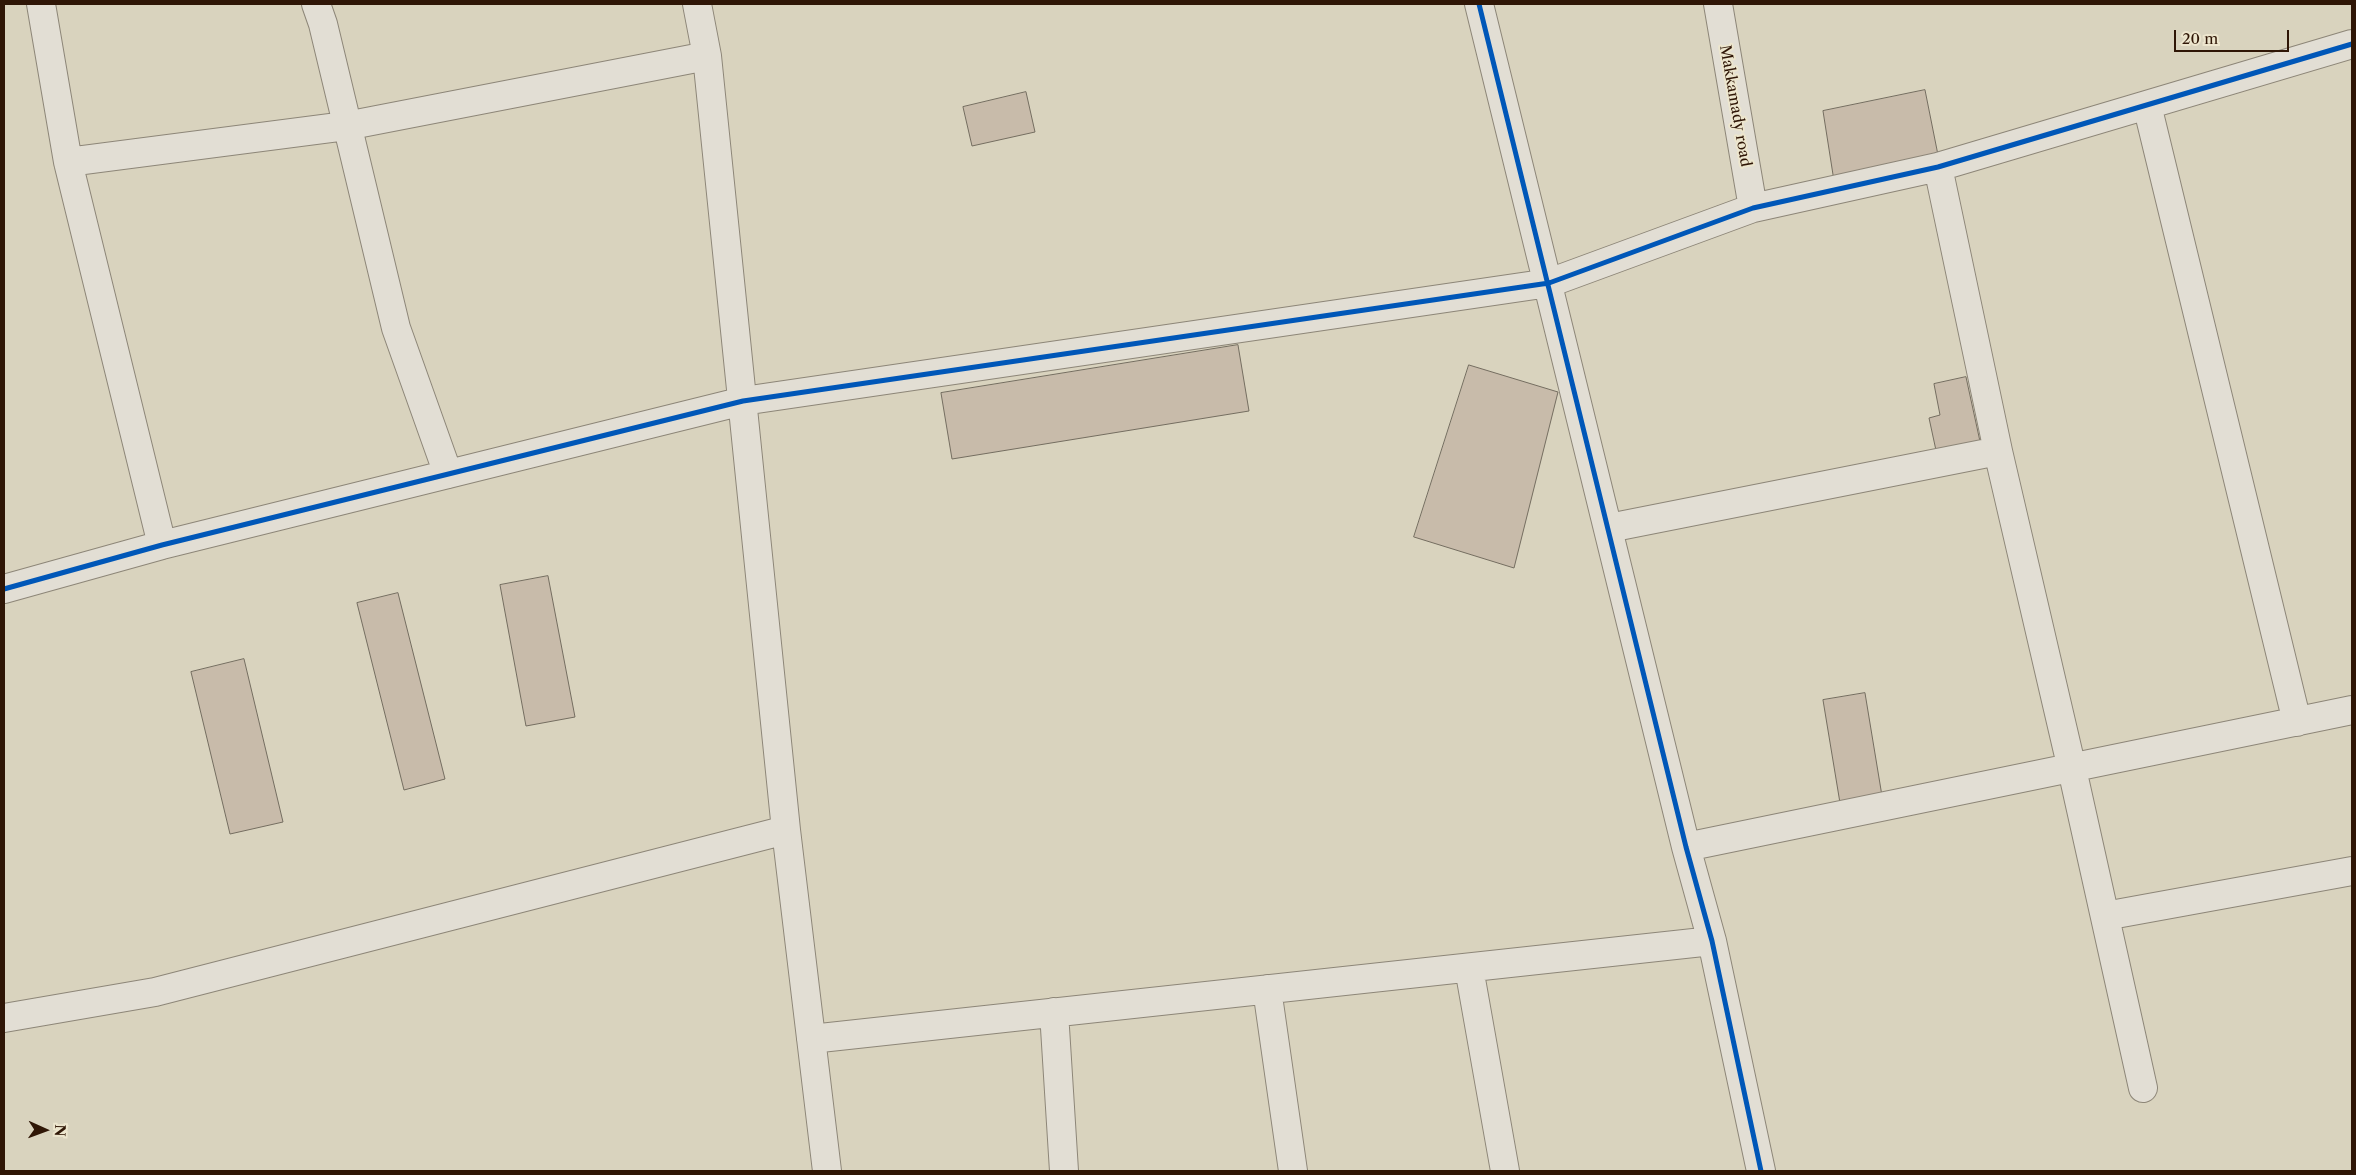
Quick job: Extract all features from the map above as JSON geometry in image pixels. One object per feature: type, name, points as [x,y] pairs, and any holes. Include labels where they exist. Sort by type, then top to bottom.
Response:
[{"type":"street","points":[[41,4],[68,162],[162,546]]},
{"type":"street","points":[[316,4],[323,24],[396,328],[448,474]]},
{"type":"street","points":[[697,4],[707,56],[786,830],[827,1171]]},
{"type":"street","points":[[1480,4],[1686,847],[1712,941],[1761,1171]]},
{"type":"street","name":"Makkamady road","points":[[1718,4],[1753,208]]},
{"type":"street","points":[[4,589],[162,546],[743,401],[1549,283],[1753,208],[1938,167],[2352,44]]},
{"type":"street","points":[[68,162],[346,126],[707,56]]},
{"type":"street","points":[[2147,105],[2297,722]]},
{"type":"street","points":[[1938,167],[1998,451],[2072,769],[2143,1088]]},
{"type":"street","points":[[1609,528],[1998,451]]},
{"type":"street","points":[[1686,847],[2352,710]]},
{"type":"street","points":[[4,1018],[155,992],[786,830]]},
{"type":"street","points":[[2105,916],[2352,871]]},
{"type":"street","points":[[811,1039],[1712,941]]},
{"type":"street","points":[[1469,968],[1505,1171]]},
{"type":"street","points":[[1267,990],[1293,1171]]},
{"type":"street","points":[[1054,1012],[1064,1171]]},
{"type":"building","points":[[1925,90],[1938,155],[1834,181],[1823,111]]},
{"type":"building","points":[[1026,92],[1035,132],[972,146],[963,107]]},
{"type":"building","points":[[1238,345],[1249,411],[952,459],[941,393]]},
{"type":"building","points":[[1469,365],[1558,392],[1514,568],[1414,537]]},
{"type":"building","points":[[1966,377],[1981,446],[1937,455],[1929,418],[1940,415],[1934,384]]},
{"type":"building","points":[[548,576],[575,717],[526,726],[500,585]]},
{"type":"building","points":[[398,593],[445,779],[404,790],[357,603]]},
{"type":"building","points":[[244,659],[283,822],[230,834],[191,672]]},
{"type":"building","points":[[1865,693],[1882,796],[1840,803],[1823,700]]},
{"type":"cycle path","points":[[1479,4],[1686,847],[1712,941],[1761,1171]]},
{"type":"cycle path","points":[[4,589],[162,545],[743,401],[1549,283],[1753,208],[1938,167],[2352,44]]}]
